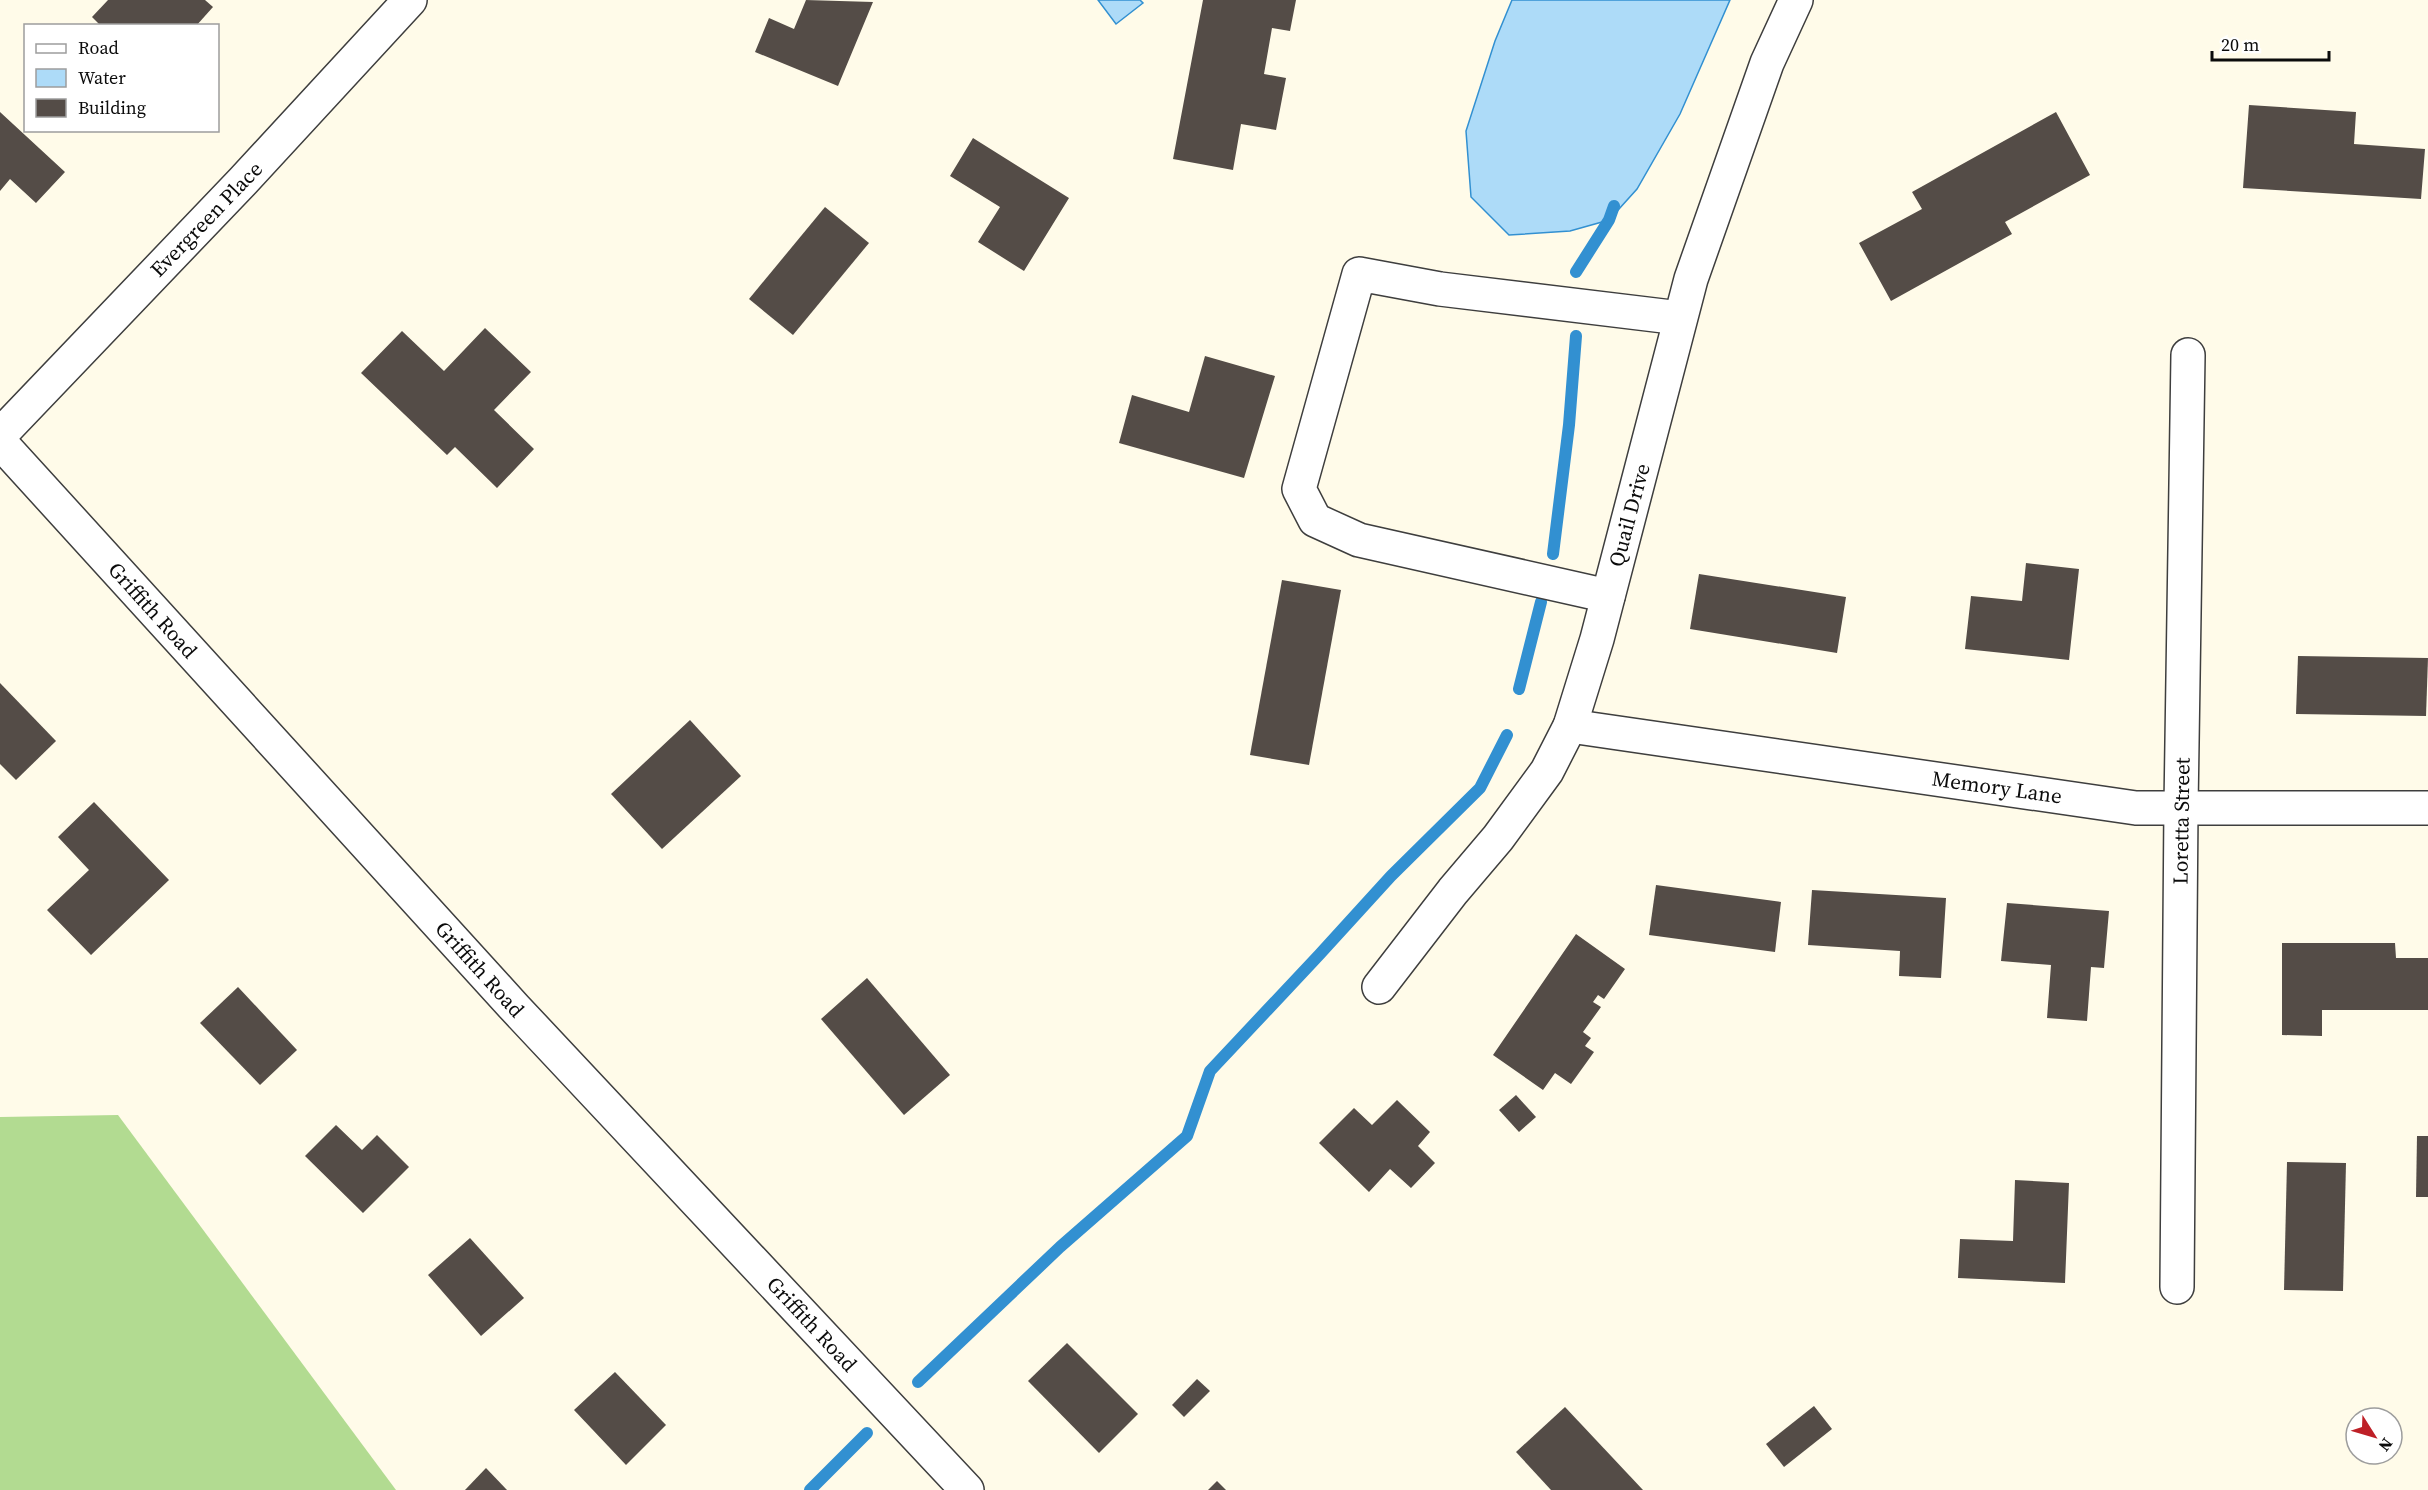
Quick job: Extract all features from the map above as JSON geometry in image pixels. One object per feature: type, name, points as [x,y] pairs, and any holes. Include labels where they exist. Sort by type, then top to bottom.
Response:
[{"type":"street","name":"Evergreen Place","points":[[0,435],[243,181],[410,0]]},
{"type":"street","name":"Quail Drive","points":[[1379,987],[1453,891],[1498,838],[1547,771],[1570,726],[1608,596],[1690,279],[1767,63],[1796,0]]},
{"type":"street","points":[[1608,596],[1359,540],[1315,520],[1299,489],[1359,274],[1440,290],[1680,318]]},
{"type":"street","name":"Loretta Street","points":[[2177,1287],[2188,355]]},
{"type":"street","name":"Griffith Road","points":[[0,442],[515,1008],[967,1490]]},
{"type":"street","name":"Memory Lane","points":[[1570,726],[2136,808],[2428,807]]},
{"type":"green space","points":[[118,1115],[396,1490],[0,1490],[0,1117]]},
{"type":"water","points":[[1098,0],[1140,0],[1143,3],[1116,24]]},
{"type":"water","points":[[1512,0],[1730,0],[1680,114],[1637,189],[1609,220],[1570,231],[1509,235],[1471,197],[1466,131],[1495,41]]},
{"type":"building","points":[[108,0],[205,0],[213,7],[198,24],[99,24],[92,17]]},
{"type":"building","points":[[806,0],[873,2],[838,86],[755,52],[769,18],[794,29]]},
{"type":"building","points":[[1203,0],[1296,0],[1290,31],[1272,28],[1264,74],[1286,78],[1276,130],[1241,124],[1233,170],[1173,159]]},
{"type":"building","points":[[2249,105],[2356,112],[2354,144],[2425,149],[2421,199],[2243,188]]},
{"type":"building","points":[[0,112],[65,172],[36,203],[10,179],[0,191]]},
{"type":"building","points":[[2056,112],[2090,175],[2005,222],[2012,234],[1891,301],[1859,243],[1922,209],[1912,192]]},
{"type":"building","points":[[973,138],[1069,198],[1024,271],[978,242],[1000,207],[950,176]]},
{"type":"building","points":[[825,207],[869,243],[793,335],[749,299]]},
{"type":"building","points":[[485,328],[531,372],[494,410],[534,449],[497,488],[455,447],[447,455],[361,373],[402,331],[444,371]]},
{"type":"building","points":[[1205,356],[1275,376],[1244,478],[1119,443],[1132,395],[1189,412]]},
{"type":"building","points":[[2026,563],[2079,569],[2069,660],[1965,649],[1971,596],[2022,601]]},
{"type":"building","points":[[1699,574],[1846,597],[1837,653],[1690,629]]},
{"type":"building","points":[[1282,580],[1341,590],[1309,765],[1250,755]]},
{"type":"building","points":[[2298,656],[2428,658],[2426,716],[2296,714]]},
{"type":"building","points":[[0,683],[56,741],[16,780],[0,764]]},
{"type":"building","points":[[690,720],[741,776],[662,849],[611,794]]},
{"type":"building","points":[[94,802],[169,880],[91,955],[47,910],[89,870],[58,837]]},
{"type":"building","points":[[1656,885],[1781,902],[1775,952],[1649,935]]},
{"type":"building","points":[[1812,890],[1946,898],[1941,978],[1899,976],[1900,951],[1808,945]]},
{"type":"building","points":[[2007,903],[2109,911],[2104,968],[2091,967],[2087,1021],[2047,1018],[2051,965],[2001,961]]},
{"type":"building","points":[[1576,934],[1625,969],[1604,999],[1598,995],[1593,1002],[1601,1007],[1583,1032],[1591,1038],[1585,1046],[1594,1052],[1571,1084],[1555,1073],[1543,1090],[1493,1055]]},
{"type":"building","points":[[2282,943],[2395,943],[2396,958],[2428,958],[2428,1010],[2322,1010],[2322,1036],[2282,1035]]},
{"type":"building","points":[[867,978],[950,1075],[904,1115],[821,1019]]},
{"type":"building","points":[[238,987],[297,1050],[260,1085],[200,1023]]},
{"type":"building","points":[[1516,1095],[1536,1117],[1519,1132],[1499,1110]]},
{"type":"building","points":[[1397,1100],[1430,1132],[1418,1146],[1435,1163],[1411,1188],[1390,1169],[1369,1192],[1319,1143],[1354,1108],[1372,1125]]},
{"type":"building","points":[[336,1125],[362,1150],[377,1135],[409,1167],[363,1213],[305,1156]]},
{"type":"building","points":[[2417,1136],[2428,1136],[2428,1197],[2416,1197]]},
{"type":"building","points":[[2287,1162],[2346,1163],[2343,1291],[2284,1290]]},
{"type":"building","points":[[2015,1180],[2069,1183],[2065,1283],[1958,1278],[1960,1239],[2013,1241]]},
{"type":"building","points":[[470,1238],[524,1298],[481,1336],[428,1275]]},
{"type":"building","points":[[1067,1343],[1138,1414],[1099,1453],[1028,1381]]},
{"type":"building","points":[[615,1372],[666,1425],[626,1465],[574,1410]]},
{"type":"building","points":[[1197,1379],[1210,1391],[1184,1417],[1172,1405]]},
{"type":"building","points":[[1814,1406],[1832,1429],[1784,1467],[1766,1444]]},
{"type":"building","points":[[1565,1407],[1643,1490],[1551,1490],[1516,1452]]},
{"type":"building","points":[[486,1468],[507,1490],[465,1490]]},
{"type":"building","points":[[1217,1481],[1226,1490],[1208,1490]]},
{"type":"waterway","points":[[1576,272],[1609,220],[1614,206]]},
{"type":"waterway","points":[[1553,554],[1569,425],[1576,336]]},
{"type":"waterway","points":[[1519,689],[1541,602]]},
{"type":"waterway","points":[[918,1382],[1060,1247],[1187,1136],[1210,1071],[1391,876],[1480,788],[1507,735]]},
{"type":"waterway","points":[[810,1490],[867,1433]]}]
